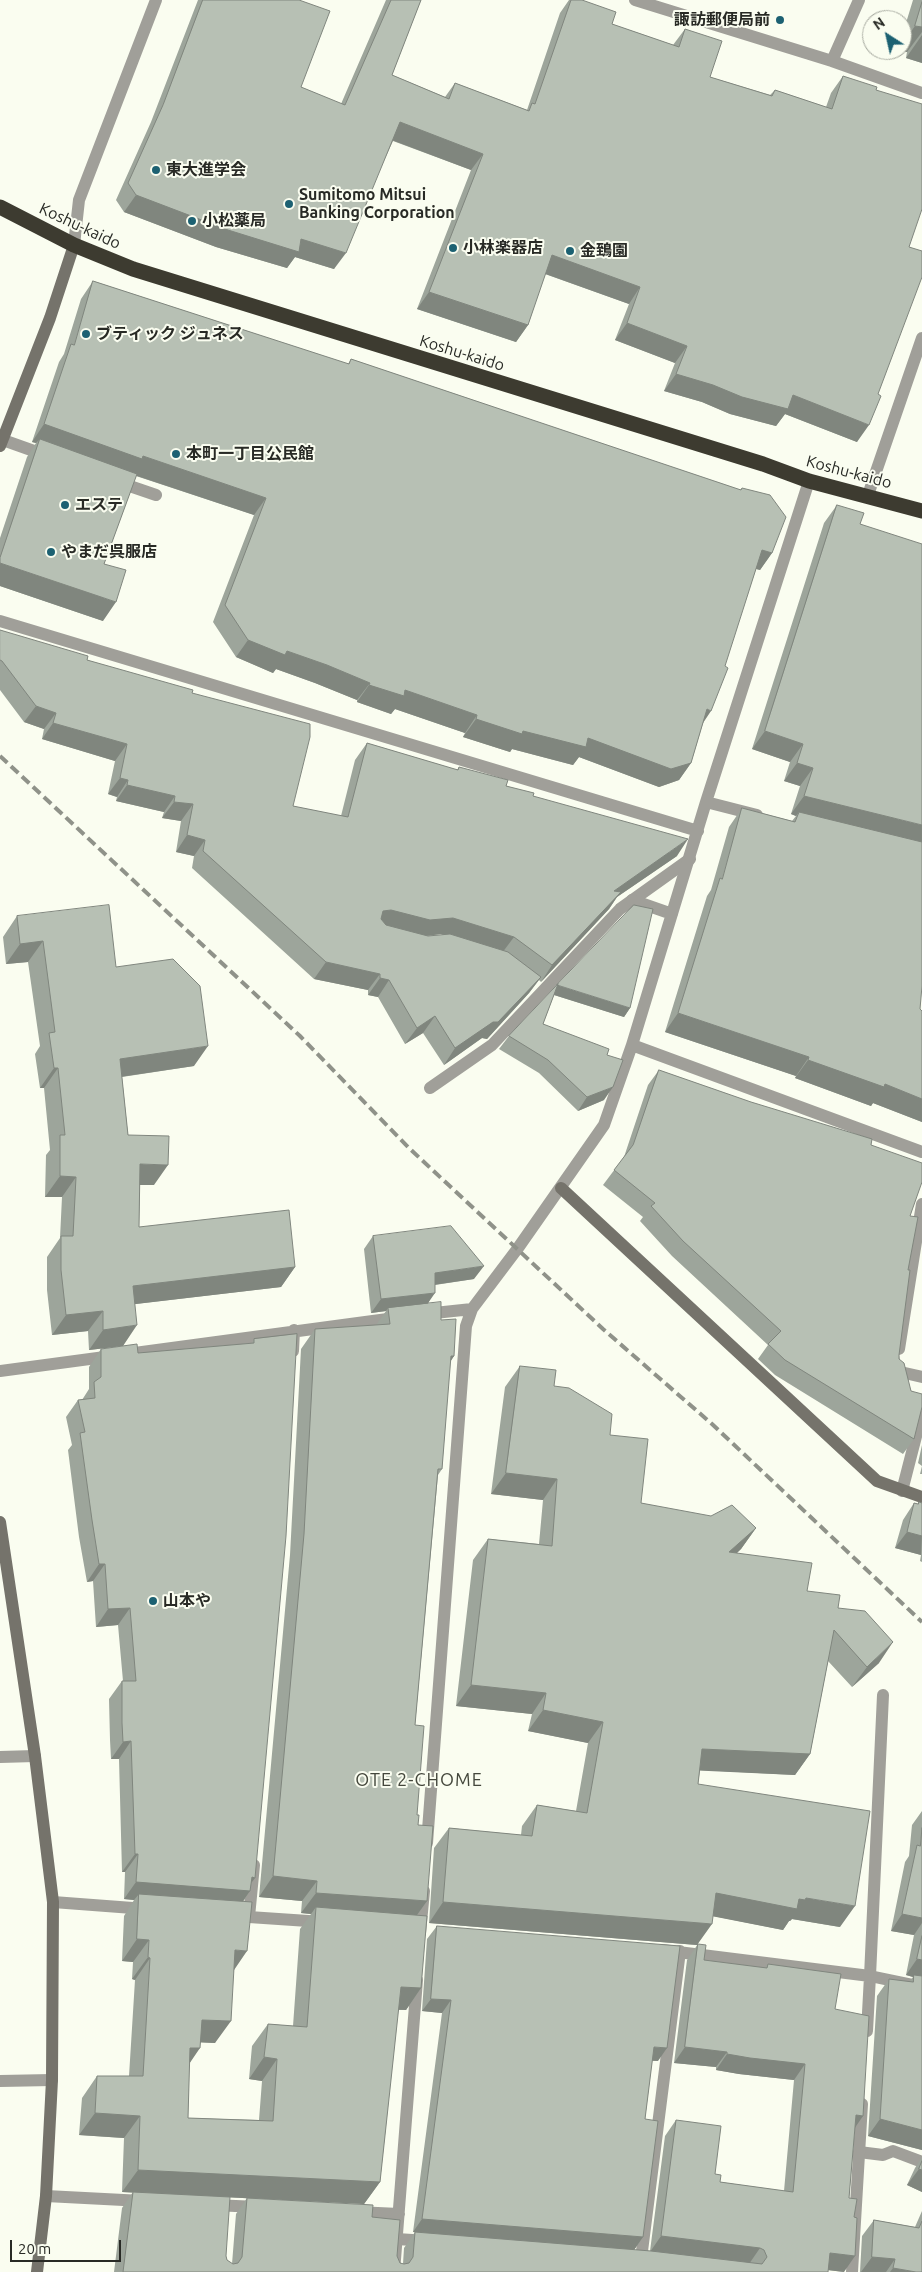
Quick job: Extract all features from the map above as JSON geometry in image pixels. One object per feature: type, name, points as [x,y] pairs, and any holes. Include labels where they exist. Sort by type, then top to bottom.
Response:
[{"type":"highway","name":"Koshu-kaido","points":[[0,207],[74,245],[133,269],[753,461],[809,481],[922,511]]},
{"type":"street","points":[[57,459],[1,443],[50,318],[74,245],[79,200],[156,0]]},
{"type":"street","points":[[635,0],[832,61],[922,93]]},
{"type":"street","points":[[832,61],[859,0]]},
{"type":"street","points":[[868,496],[922,338]]},
{"type":"street","points":[[102,476],[156,495]]},
{"type":"street","points":[[426,1860],[466,1326],[472,1309],[561,1188],[604,1125],[632,1045],[706,802],[809,481]]},
{"type":"street","points":[[0,621],[698,831]]},
{"type":"street","points":[[706,802],[772,818]]},
{"type":"street","points":[[430,1088],[492,1045],[537,989],[620,909],[690,859]]},
{"type":"street","points":[[632,900],[672,914]]},
{"type":"street","points":[[632,1045],[922,1152]]},
{"type":"street","points":[[561,1188],[877,1481],[922,1497]]},
{"type":"street","points":[[922,1204],[896,1371],[922,1377]]},
{"type":"street","points":[[0,1371],[294,1330],[472,1309]]},
{"type":"street","points":[[293,1360],[294,1330]]},
{"type":"street","points":[[902,1491],[922,1413]]},
{"type":"street","points":[[0,1522],[36,1756],[53,1902],[52,2080],[46,2196],[37,2272]]},
{"type":"street","points":[[866,2045],[876,1802],[883,1695]]},
{"type":"street","points":[[0,1757],[36,1756]]},
{"type":"street","points":[[249,1917],[255,1848]]},
{"type":"street","points":[[419,1949],[424,1880]]},
{"type":"street","points":[[53,1902],[161,1910]]},
{"type":"street","points":[[220,1915],[335,1923]]},
{"type":"street","points":[[651,1949],[680,1951],[870,1976],[922,1987]]},
{"type":"street","points":[[641,2260],[680,1951]]},
{"type":"street","points":[[394,2272],[418,1969]]},
{"type":"street","points":[[0,2081],[52,2080]]},
{"type":"street","points":[[852,2272],[863,2094]]},
{"type":"street","points":[[859,2152],[883,2155],[893,2151],[922,2162]]},
{"type":"street","points":[[46,2196],[161,2202]]},
{"type":"street","points":[[199,2204],[227,2210],[275,2208]]},
{"type":"street","points":[[342,2211],[399,2214]]},
{"type":"street","points":[[397,2239],[436,2242]]},
{"type":"building","points":[[203,0],[299,0],[330,11],[301,87],[345,105],[391,0],[421,0],[392,75],[449,99],[455,83],[529,111],[532,103],[535,104],[571,0],[582,0],[616,12],[612,24],[679,47],[685,29],[722,41],[710,77],[772,96],[775,90],[832,109],[843,76],[877,87],[876,90],[922,104],[922,209],[909,247],[922,251],[922,277],[878,394],[881,396],[869,425],[793,395],[788,409],[742,397],[713,385],[676,374],[687,346],[627,323],[640,287],[552,255],[528,325],[429,292],[483,154],[400,122],[346,253],[301,239],[299,252],[228,230],[136,195],[128,183],[163,105]]},
{"type":"building","points":[[922,2],[922,27],[915,26]]},
{"type":"building","points":[[93,281],[349,364],[351,359],[741,490],[742,488],[770,495],[786,517],[772,553],[762,550],[725,666],[728,668],[711,711],[707,709],[691,763],[671,769],[588,738],[586,747],[523,731],[522,734],[476,719],[477,715],[405,690],[404,696],[369,685],[370,683],[327,665],[287,651],[285,655],[248,640],[225,605],[266,498],[143,456],[142,459],[44,424],[71,344],[74,345]]},
{"type":"building","points":[[40,439],[137,474],[104,564],[126,570],[116,602],[0,563],[0,558]]},
{"type":"building","points":[[837,505],[864,513],[860,524],[922,544],[922,825],[804,796],[813,768],[797,763],[803,744],[765,731]]},
{"type":"building","points":[[0,630],[88,656],[87,660],[193,690],[192,693],[310,724],[310,737],[293,806],[348,817],[367,743],[458,770],[459,767],[508,780],[506,786],[534,793],[533,796],[688,839],[614,891],[621,892],[552,965],[514,937],[453,918],[430,920],[391,910],[383,911],[381,919],[386,925],[428,936],[450,934],[508,952],[541,977],[498,1022],[493,1022],[455,1048],[435,1016],[417,1028],[389,980],[380,978],[380,974],[326,962],[203,851],[205,840],[187,835],[193,804],[174,802],[175,796],[127,785],[128,780],[120,778],[127,744],[53,723],[56,713],[36,706],[0,660]]},
{"type":"building","points":[[742,808],[795,822],[799,812],[922,842],[922,986],[920,1009],[922,1011],[922,1099],[885,1084],[884,1087],[808,1060],[809,1057],[678,1013],[720,878],[722,879]]},
{"type":"building","points":[[109,905],[116,967],[173,959],[200,986],[208,1046],[120,1059],[128,1135],[169,1136],[168,1165],[140,1164],[139,1227],[289,1210],[295,1267],[133,1286],[137,1325],[103,1330],[103,1311],[66,1315],[61,1270],[61,1236],[73,1236],[76,1177],[60,1176],[60,1135],[65,1135],[58,1068],[54,1068],[49,1033],[55,1032],[43,941],[20,944],[17,916]]},
{"type":"building","points":[[634,905],[653,909],[630,1008],[557,985]]},
{"type":"building","points":[[558,984],[543,1024],[609,1049],[607,1055],[623,1060],[613,1087],[587,1097],[548,1060],[509,1036]]},
{"type":"building","points":[[659,1070],[751,1102],[872,1139],[871,1145],[922,1163],[922,1182],[910,1216],[918,1217],[908,1270],[910,1270],[899,1355],[899,1359],[904,1363],[911,1391],[922,1394],[922,1407],[914,1439],[785,1360],[768,1344],[781,1331],[683,1241],[651,1206],[655,1203],[614,1170],[633,1145]]},
{"type":"building","points":[[451,1226],[484,1266],[435,1273],[435,1293],[381,1299],[373,1236]]},
{"type":"building","points":[[441,1302],[441,1320],[456,1319],[454,1356],[451,1356],[442,1469],[438,1469],[415,1725],[424,1726],[417,1815],[419,1815],[418,1825],[433,1826],[427,1901],[316,1893],[317,1881],[273,1876],[304,1534],[315,1329],[390,1324],[388,1308]]},
{"type":"building","points":[[297,1334],[286,1536],[255,1878],[252,1877],[250,1891],[136,1882],[138,1854],[135,1854],[131,1741],[123,1742],[122,1723],[122,1681],[136,1681],[130,1608],[108,1609],[105,1564],[99,1564],[80,1433],[85,1432],[78,1400],[95,1398],[94,1382],[101,1377],[101,1349],[137,1344],[138,1353],[254,1343],[254,1339]]},
{"type":"building","points":[[520,1366],[556,1370],[554,1386],[569,1388],[612,1414],[610,1435],[648,1439],[641,1503],[711,1516],[732,1505],[756,1528],[729,1552],[812,1563],[807,1591],[840,1595],[838,1608],[865,1611],[893,1642],[867,1667],[834,1630],[810,1754],[702,1749],[698,1784],[870,1811],[855,1906],[806,1898],[805,1900],[799,1899],[797,1909],[716,1893],[712,1924],[443,1902],[449,1828],[532,1836],[537,1805],[587,1813],[603,1722],[543,1710],[546,1693],[471,1685],[488,1539],[552,1546],[557,1479],[506,1473]]},
{"type":"building","points":[[919,1502],[922,1503],[922,1536],[907,1532],[914,1503],[918,1504]]},
{"type":"building","points":[[922,1828],[922,1918],[902,1914],[917,1845],[920,1846]]},
{"type":"building","points":[[139,1894],[252,1902],[247,1951],[235,1950],[231,2021],[202,2020],[200,2048],[190,2048],[188,2118],[273,2121],[277,2059],[264,2057],[268,2024],[307,2027],[316,1907],[427,1916],[421,1988],[401,1987],[380,2182],[138,2170],[140,2116],[95,2113],[97,2076],[143,2076],[150,1958],[148,1957],[149,1940],[137,1939]]},
{"type":"building","points":[[437,1926],[680,1946],[667,2048],[654,2047],[645,2119],[658,2121],[643,2237],[422,2219],[451,2000],[431,1999]]},
{"type":"building","points":[[922,1936],[922,1960],[917,1959]]},
{"type":"building","points":[[698,1944],[706,1945],[704,1960],[767,1968],[768,1964],[841,1974],[835,2009],[869,2016],[863,2116],[856,2115],[849,2198],[857,2199],[854,2217],[857,2218],[855,2256],[830,2253],[828,2272],[123,2272],[133,2192],[230,2197],[226,2256],[227,2260],[233,2264],[238,2263],[242,2257],[247,2198],[373,2205],[372,2217],[400,2220],[397,2256],[400,2263],[404,2264],[409,2263],[413,2257],[415,2232],[651,2251],[762,2264],[767,2257],[764,2250],[760,2248],[661,2236],[676,2120],[721,2126],[715,2174],[721,2175],[720,2182],[793,2192],[805,2064],[750,2058],[727,2054],[727,2052],[685,2047]]},
{"type":"building","points":[[914,1975],[922,1976],[922,2130],[880,2119],[889,1979],[913,1982]]},
{"type":"building","points":[[874,2220],[919,2228],[922,2221],[922,2272],[893,2268],[895,2259],[872,2257]]},
{"type":"railway","points":[[0,756],[300,1036],[410,1149],[603,1329],[712,1424],[922,1622]]},
{"type":"place","name":"諏訪郵便局前","points":[[780,20]]},
{"type":"place","name":"東大進学会","points":[[156,170]]},
{"type":"place","name":"Sumitomo Mitsui Banking Corporation","points":[[289,204]]},
{"type":"place","name":"小松薬局","points":[[192,221]]},
{"type":"place","name":"小林楽器店","points":[[453,248]]},
{"type":"place","name":"金鵄園","points":[[570,251]]},
{"type":"place","name":"ブティック ジュネス","points":[[86,334]]},
{"type":"place","name":"本町一丁目公民館","points":[[176,454]]},
{"type":"place","name":"エステ","points":[[65,505]]},
{"type":"place","name":"やまだ呉服店","points":[[51,552]]},
{"type":"place","name":"山本や","points":[[153,1601]]},
{"type":"district","name":"OTE 2-CHOME","points":[[419,1780]]}]
